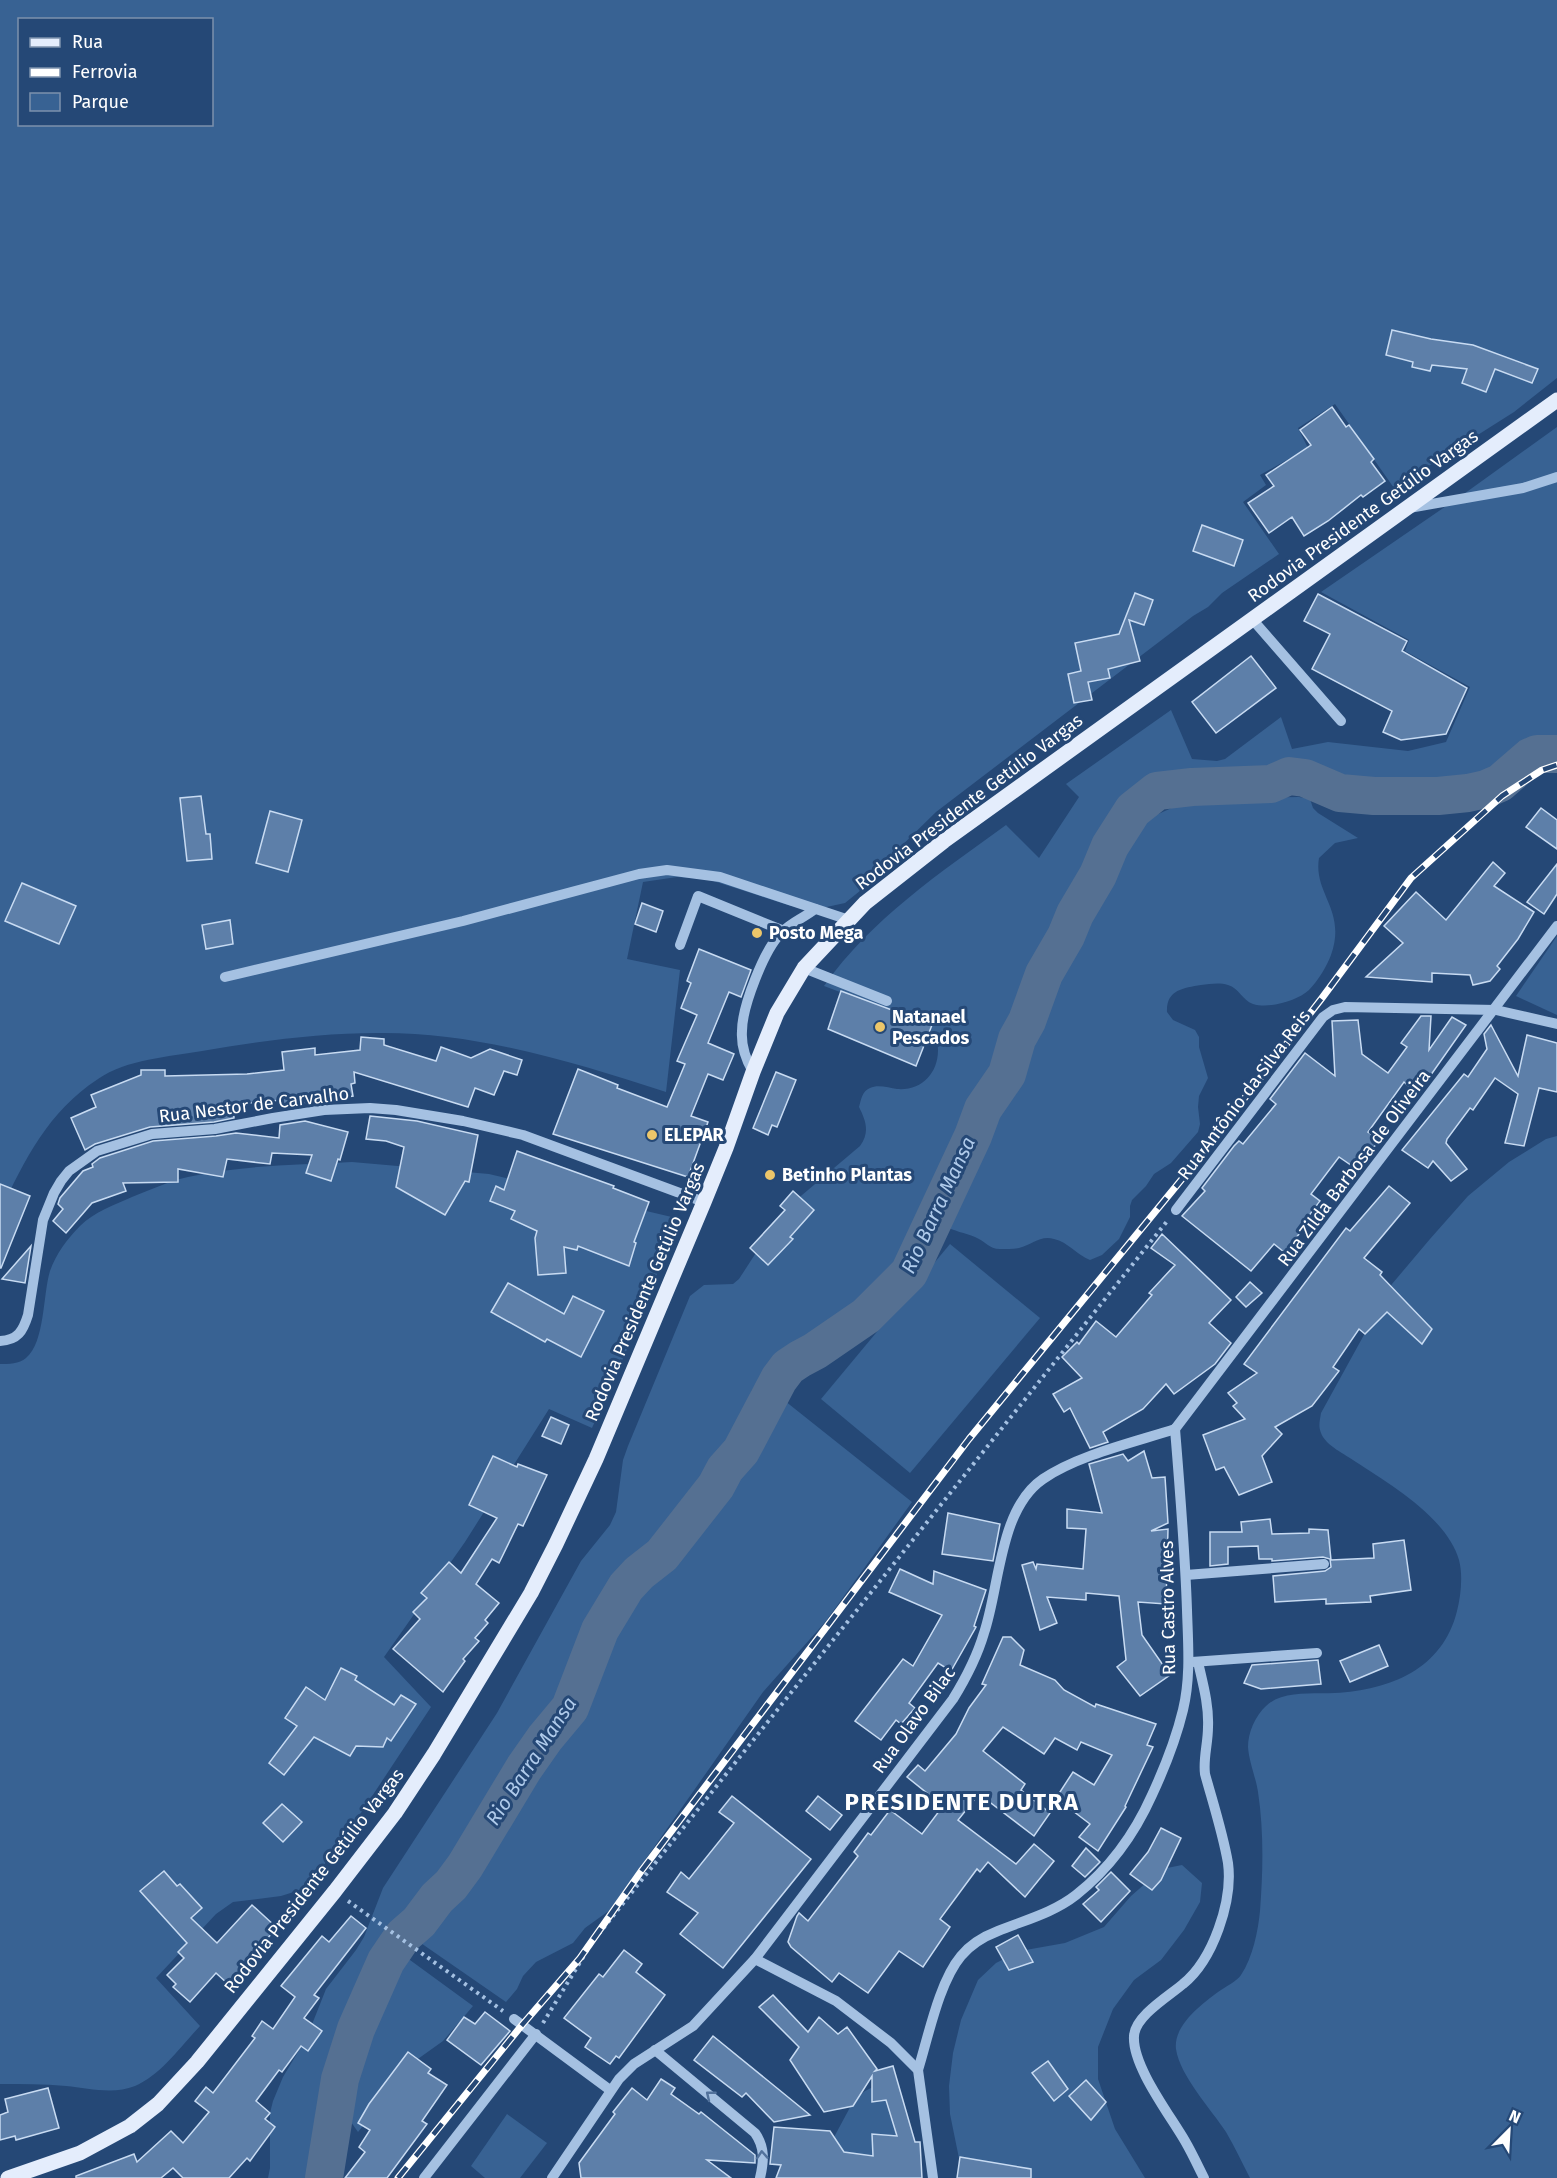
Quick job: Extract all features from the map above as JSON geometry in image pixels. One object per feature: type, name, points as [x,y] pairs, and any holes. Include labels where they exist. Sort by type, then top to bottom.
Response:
[{"type":"main road","name":"Rodovia Presidente Getúlio Vargas","points":[[8,2178],[80,2153],[130,2126],[158,2104],[197,2062],[336,1891],[395,1813],[428,1764],[531,1593],[596,1459],[726,1148],[777,1013],[804,968],[878,891],[944,841],[1557,400]]},
{"type":"street","points":[[1406,508],[1523,488],[1557,477]]},
{"type":"street","points":[[1252,619],[1341,721]]},
{"type":"street","points":[[225,977],[463,921],[639,874],[666,870],[720,877],[849,920]]},
{"type":"street","points":[[680,945],[698,896],[784,931]]},
{"type":"street","points":[[753,1072],[747,1061],[742,1031],[745,1010],[757,977],[772,945],[784,931],[815,909]]},
{"type":"street","name":"Rua Zilda Barbosa de Oliveira","points":[[1175,1429],[1496,1010],[1557,926]]},
{"type":"street","points":[[804,968],[886,1001]]},
{"type":"street","name":"Rua Antônio da Silva Reis","points":[[1176,1210],[1323,1017],[1333,1010],[1345,1007],[1496,1010],[1557,1024]]},
{"type":"street","name":"Rua Nestor de Carvalho","points":[[0,1341],[14,1339],[24,1328],[44,1220],[54,1192],[61,1181],[69,1171],[97,1151],[152,1134],[215,1130],[324,1110],[370,1108],[396,1110],[463,1121],[523,1135],[704,1202]]},
{"type":"street","name":"Rua Castro Alves","points":[[918,2070],[946,1983],[960,1957],[970,1947],[996,1932],[1043,1915],[1075,1896],[1100,1874],[1131,1834],[1169,1759],[1184,1708],[1193,1662],[1175,1429]]},
{"type":"street","name":"Rua Olavo Bilac","points":[[554,2177],[610,2090],[634,2064],[672,2042],[693,2026],[755,1959],[953,1699],[966,1678],[985,1632],[1008,1534],[1016,1513],[1029,1492],[1041,1480],[1057,1470],[1175,1429]]},
{"type":"street","points":[[1186,1575],[1324,1564]]},
{"type":"street","points":[[1204,2178],[1187,2144],[1153,2089],[1135,2052],[1134,2033],[1142,2018],[1186,1982],[1202,1964],[1216,1938],[1225,1903],[1228,1865],[1203,1761],[1209,1730],[1208,1708],[1193,1662],[1317,1653]]},
{"type":"street","points":[[755,1959],[836,2001],[891,2043],[918,2070],[933,2178]]},
{"type":"street","points":[[514,2019],[610,2090]]},
{"type":"street","points":[[424,2178],[536,2034]]},
{"type":"street","points":[[655,2050],[755,2133],[761,2142],[763,2152],[760,2178]]},
{"type":"street","points":[[0,2174],[30,2171]]},
{"type":"path","points":[[536,2034],[593,1941],[1176,1210]]},
{"type":"path","points":[[336,1891],[367,1917],[493,2004]]},
{"type":"green space","points":[[0,0],[1557,0],[1557,378],[1514,412],[1394,488],[1335,404],[1298,428],[1308,448],[1260,475],[1266,485],[1243,502],[1279,554],[1222,593],[1208,607],[1193,616],[936,812],[886,861],[866,886],[845,903],[822,908],[791,906],[707,879],[677,877],[643,882],[627,959],[680,970],[666,1092],[560,1060],[488,1043],[452,1038],[415,1034],[356,1033],[246,1044],[162,1057],[109,1072],[80,1092],[65,1106],[40,1138],[0,1212]]},
{"type":"green space","points":[[1557,427],[1557,735],[1535,738],[1490,777],[1458,787],[1415,790],[1370,787],[1337,780],[1297,761],[1284,759],[1274,778],[1175,782],[1151,788],[1130,804],[1106,839],[1034,976],[1013,1023],[997,1069],[910,1246],[896,1268],[854,1314],[834,1328],[797,1340],[761,1377],[752,1390],[733,1445],[708,1487],[655,1548],[628,1569],[592,1630],[562,1708],[546,1721],[528,1743],[451,1869],[416,1914],[391,1941],[333,2064],[325,2150],[319,2178],[268,2178],[270,2113],[283,2077],[307,2037],[326,1989],[364,1937],[383,1888],[497,1713],[581,1561],[610,1525],[616,1512],[623,1460],[690,1296],[704,1285],[733,1284],[739,1279],[763,1242],[795,1201],[860,1146],[866,1131],[864,1117],[859,1107],[865,1091],[876,1086],[897,1089],[914,1087],[926,1079],[935,1066],[937,1043],[933,1034],[926,1027],[910,1018],[824,986],[863,939],[885,918],[932,879],[1006,825],[1039,858],[1079,797],[1066,784],[1171,710],[1192,759],[1217,761],[1225,759],[1281,717],[1292,749],[1328,742],[1408,751],[1446,742],[1470,687],[1405,651],[1409,640],[1321,592]]},
{"type":"green space","points":[[1299,797],[1310,799],[1313,808],[1318,813],[1358,838],[1335,843],[1319,858],[1318,871],[1335,926],[1331,955],[1325,969],[1309,990],[1297,998],[1282,1003],[1253,1004],[1232,987],[1221,984],[1188,987],[1177,991],[1169,999],[1167,1012],[1173,1020],[1195,1030],[1199,1037],[1199,1047],[1208,1078],[1199,1096],[1200,1124],[1198,1132],[1171,1163],[1154,1174],[1132,1200],[1130,1217],[1119,1239],[1102,1255],[1090,1260],[1054,1239],[1040,1239],[1019,1248],[996,1249],[975,1237],[944,1226],[989,1117],[1013,1072],[1050,979],[1071,945],[1117,855],[1132,833],[1145,820],[1187,801]]},
{"type":"green space","points":[[1557,936],[1557,1015],[1516,996]]},
{"type":"green space","points":[[1557,1136],[1557,2178],[1250,2178],[1226,2132],[1183,2070],[1176,2049],[1176,2040],[1179,2031],[1191,2015],[1241,1975],[1252,1952],[1261,1896],[1262,1837],[1258,1792],[1248,1747],[1251,1731],[1262,1710],[1281,1697],[1355,1691],[1394,1681],[1411,1673],[1427,1662],[1440,1648],[1450,1631],[1457,1611],[1460,1592],[1459,1560],[1443,1530],[1416,1504],[1327,1442],[1320,1430],[1321,1413],[1392,1284],[1430,1239],[1468,1196],[1509,1162],[1546,1139]]},
{"type":"green space","points":[[352,1162],[489,1174],[676,1218],[645,1309],[592,1428],[549,1409],[465,1542],[384,1657],[431,1707],[351,1828],[324,1865],[300,1890],[281,1896],[233,1902],[216,1914],[156,1978],[200,2026],[153,2075],[127,2089],[100,2090],[50,2085],[0,2084],[0,1364],[20,1361],[32,1351],[40,1330],[52,1265],[71,1236],[98,1213],[153,1189],[188,1177],[249,1168]]},
{"type":"green space","points":[[950,1244],[1040,1318],[910,1473],[821,1399]]},
{"type":"green space","points":[[780,1397],[912,1502],[826,1621],[763,1692],[610,1910],[585,1928],[573,1943],[536,1962],[523,1976],[517,1989],[506,2002],[415,1939],[453,1899],[485,1856],[590,1695],[601,1673],[623,1614],[635,1592],[669,1563],[700,1523],[742,1461]]},
{"type":"green space","points":[[1182,1865],[1202,1883],[1200,1902],[1184,1930],[1161,1960],[1134,1980],[1113,2009],[1098,2047],[1098,2079],[1115,2129],[1145,2178],[963,2178],[950,2114],[949,2086],[953,2053],[961,2020],[978,1980],[996,1963],[1020,1951],[1065,1943],[1104,1927],[1131,1896],[1162,1869]]},
{"type":"green space","points":[[399,1952],[473,2006],[443,2041],[415,2061],[358,2132],[351,2122],[341,2159],[338,2121],[342,2084],[368,2019]]},
{"type":"green space","points":[[875,2086],[902,2116],[892,2162],[812,2178],[854,2100]]},
{"type":"green space","points":[[507,2114],[547,2143],[520,2178],[485,2178],[471,2166]]},
{"type":"building","points":[[1392,330],[1473,345],[1538,369],[1532,383],[1495,369],[1486,392],[1462,383],[1467,369],[1432,365],[1430,371],[1412,367],[1413,362],[1386,355]]},
{"type":"building","points":[[1332,407],[1346,427],[1349,425],[1374,459],[1371,462],[1385,481],[1363,497],[1361,495],[1328,521],[1304,536],[1292,517],[1269,533],[1248,503],[1274,486],[1266,475],[1311,445],[1300,430]]},
{"type":"building","points":[[1202,525],[1243,540],[1234,566],[1193,551]]},
{"type":"building","points":[[1135,593],[1153,600],[1144,625],[1129,620],[1140,661],[1108,669],[1110,678],[1088,682],[1092,700],[1074,703],[1068,674],[1081,671],[1075,643],[1119,634]]},
{"type":"building","points":[[1318,594],[1407,641],[1402,651],[1467,688],[1446,734],[1401,740],[1383,732],[1392,711],[1312,669],[1330,634],[1304,621]]},
{"type":"building","points":[[1251,656],[1276,688],[1216,733],[1192,702]]},
{"type":"building","points":[[201,796],[206,834],[210,834],[212,859],[187,861],[180,798]]},
{"type":"building","points":[[1541,808],[1557,820],[1557,849],[1526,827]]},
{"type":"building","points":[[270,811],[302,820],[288,872],[256,863]]},
{"type":"building","points":[[1493,862],[1505,873],[1494,886],[1534,912],[1518,939],[1497,966],[1500,969],[1490,981],[1473,985],[1470,975],[1432,973],[1432,982],[1366,977],[1403,943],[1384,926],[1416,892],[1446,920]]},
{"type":"building","points":[[1557,864],[1557,894],[1544,914],[1527,902]]},
{"type":"building","points":[[22,883],[76,906],[59,944],[5,921]]},
{"type":"building","points":[[642,903],[663,911],[656,932],[635,924]]},
{"type":"building","points":[[230,920],[233,944],[206,949],[202,925]]},
{"type":"building","points":[[699,949],[751,970],[741,997],[729,992],[708,1043],[734,1054],[723,1080],[708,1074],[691,1116],[708,1122],[688,1177],[553,1134],[578,1069],[618,1085],[617,1088],[667,1107],[685,1064],[677,1061],[697,1015],[681,1008],[691,983],[687,981]]},
{"type":"building","name":"Natanael Pescados","points":[[841,991],[932,1025],[916,1066],[828,1029]]},
{"type":"building","points":[[1421,1016],[1431,1016],[1429,1050],[1452,1017],[1466,1025],[1421,1089],[1413,1084],[1411,1088],[1404,1082],[1368,1132],[1379,1140],[1358,1170],[1339,1157],[1311,1194],[1320,1201],[1302,1225],[1305,1227],[1284,1252],[1274,1244],[1251,1271],[1182,1216],[1205,1191],[1202,1188],[1234,1146],[1239,1141],[1243,1144],[1276,1104],[1270,1099],[1305,1053],[1335,1076],[1332,1021],[1358,1020],[1362,1054],[1388,1073],[1407,1047],[1401,1043]]},
{"type":"building","points":[[1491,1025],[1518,1076],[1527,1035],[1557,1043],[1557,1092],[1539,1088],[1524,1146],[1505,1143],[1518,1094],[1495,1078],[1473,1110],[1470,1108],[1447,1139],[1446,1143],[1467,1169],[1451,1181],[1433,1161],[1428,1168],[1402,1150],[1464,1074],[1468,1077],[1487,1049],[1484,1034]]},
{"type":"building","points":[[361,1037],[384,1039],[384,1045],[436,1061],[441,1047],[471,1058],[490,1049],[522,1060],[517,1075],[504,1071],[494,1095],[475,1088],[468,1107],[354,1072],[355,1083],[351,1084],[353,1096],[281,1106],[281,1100],[233,1105],[234,1118],[214,1122],[150,1127],[95,1144],[85,1150],[71,1118],[96,1107],[91,1095],[141,1075],[141,1070],[165,1070],[165,1076],[247,1074],[284,1070],[282,1052],[315,1048],[315,1055],[360,1050]]},
{"type":"building","points":[[776,1072],[796,1080],[777,1127],[772,1125],[768,1135],[753,1128]]},
{"type":"building","points":[[370,1116],[417,1121],[478,1135],[469,1182],[465,1181],[445,1215],[396,1187],[404,1147],[386,1141],[366,1139]]},
{"type":"building","points":[[305,1121],[348,1132],[331,1181],[306,1173],[312,1155],[272,1153],[270,1164],[227,1159],[223,1177],[178,1169],[178,1182],[123,1183],[126,1191],[92,1203],[66,1233],[53,1221],[63,1209],[58,1204],[60,1198],[83,1171],[93,1167],[92,1164],[100,1158],[153,1141],[236,1133],[279,1138],[280,1125]]},
{"type":"building","points":[[517,1151],[614,1186],[613,1188],[649,1202],[634,1242],[636,1243],[629,1266],[578,1246],[577,1250],[564,1247],[566,1273],[538,1275],[535,1238],[537,1231],[511,1219],[515,1211],[490,1201],[496,1186],[504,1190]]},
{"type":"building","points":[[0,1184],[30,1196],[1,1268],[0,1268]]},
{"type":"building","points":[[1389,1186],[1410,1203],[1364,1258],[1382,1272],[1380,1275],[1432,1329],[1422,1344],[1387,1312],[1365,1334],[1359,1329],[1333,1367],[1339,1371],[1312,1406],[1275,1427],[1282,1434],[1262,1456],[1272,1482],[1239,1495],[1224,1467],[1216,1470],[1203,1435],[1245,1419],[1233,1406],[1237,1403],[1228,1393],[1257,1373],[1244,1364],[1346,1228],[1350,1231]]},
{"type":"building","points":[[793,1191],[814,1210],[790,1237],[793,1239],[768,1265],[750,1248],[785,1210],[780,1206]]},
{"type":"building","points":[[1162,1234],[1231,1300],[1209,1323],[1231,1343],[1215,1364],[1174,1394],[1166,1384],[1143,1409],[1103,1432],[1108,1442],[1090,1448],[1070,1408],[1064,1412],[1053,1394],[1082,1378],[1062,1357],[1077,1342],[1079,1344],[1096,1321],[1116,1337],[1152,1295],[1149,1293],[1175,1265],[1151,1248]]},
{"type":"building","points":[[31,1246],[25,1283],[2,1279]]},
{"type":"building","points":[[1250,1282],[1262,1293],[1246,1307],[1236,1297]]},
{"type":"building","points":[[508,1283],[564,1314],[573,1296],[604,1311],[581,1357],[547,1339],[545,1342],[491,1312]]},
{"type":"building","points":[[551,1417],[569,1425],[561,1444],[542,1436]]},
{"type":"building","points":[[1144,1451],[1152,1478],[1165,1477],[1168,1523],[1151,1531],[1168,1529],[1166,1604],[1138,1602],[1142,1635],[1170,1675],[1140,1696],[1117,1667],[1126,1660],[1119,1596],[1086,1593],[1086,1600],[1047,1597],[1057,1623],[1040,1630],[1022,1565],[1033,1562],[1036,1569],[1037,1564],[1083,1569],[1086,1529],[1067,1528],[1067,1509],[1102,1513],[1089,1464],[1123,1454],[1128,1461]]},
{"type":"building","points":[[493,1456],[517,1467],[518,1464],[547,1475],[523,1526],[518,1524],[499,1563],[492,1559],[476,1584],[499,1603],[485,1620],[488,1623],[475,1638],[479,1641],[463,1659],[465,1661],[443,1692],[393,1649],[420,1619],[413,1612],[427,1598],[421,1593],[449,1562],[461,1573],[497,1518],[469,1505]]},
{"type":"building","points":[[948,1513],[1000,1524],[993,1561],[942,1554]]},
{"type":"building","points":[[1270,1519],[1272,1534],[1309,1533],[1309,1529],[1328,1530],[1331,1560],[1374,1558],[1373,1544],[1404,1540],[1411,1590],[1370,1596],[1371,1602],[1326,1604],[1326,1599],[1275,1602],[1273,1576],[1325,1571],[1331,1567],[1330,1559],[1323,1557],[1272,1561],[1272,1559],[1259,1559],[1258,1546],[1228,1547],[1228,1564],[1210,1566],[1210,1532],[1242,1532],[1241,1522]]},
{"type":"building","points":[[900,1569],[933,1584],[934,1571],[986,1590],[974,1626],[976,1627],[951,1671],[938,1663],[909,1703],[915,1708],[901,1724],[896,1720],[881,1740],[855,1721],[903,1659],[913,1666],[942,1615],[889,1592]]},
{"type":"building","points":[[1003,1637],[1011,1637],[1024,1650],[1020,1665],[1055,1680],[1064,1690],[1095,1707],[1096,1704],[1156,1724],[1147,1745],[1153,1747],[1126,1807],[1098,1851],[1079,1837],[1090,1824],[1056,1798],[1073,1772],[1094,1785],[1112,1755],[1081,1742],[1077,1750],[1055,1738],[1044,1754],[1003,1727],[983,1751],[1025,1784],[1021,1790],[1050,1813],[1034,1836],[979,1794],[958,1820],[1016,1864],[1034,1844],[1054,1861],[1025,1897],[988,1862],[980,1872],[977,1869],[940,1919],[950,1927],[923,1967],[899,1951],[868,1993],[839,1973],[832,1982],[788,1942],[797,1916],[799,1913],[808,1921],[858,1856],[854,1852],[868,1833],[871,1835],[890,1810],[922,1834],[943,1806],[907,1777],[918,1765],[925,1771],[956,1734],[969,1708],[986,1685],[982,1684]]},
{"type":"building","points":[[1379,1645],[1388,1666],[1350,1682],[1340,1661]]},
{"type":"building","points":[[1318,1660],[1321,1684],[1261,1689],[1244,1683],[1252,1665]]},
{"type":"building","points":[[341,1668],[357,1676],[355,1680],[394,1705],[401,1695],[416,1704],[391,1741],[387,1738],[383,1747],[356,1746],[350,1756],[314,1737],[284,1775],[269,1763],[297,1726],[285,1718],[306,1687],[325,1700]]},
{"type":"building","points":[[732,1796],[811,1859],[723,1968],[680,1934],[698,1913],[667,1892],[681,1872],[689,1879],[734,1823],[719,1812]]},
{"type":"building","points":[[818,1796],[842,1815],[830,1830],[806,1811]]},
{"type":"building","points":[[282,1804],[302,1822],[283,1842],[263,1823]]},
{"type":"building","points":[[1161,1828],[1181,1838],[1161,1880],[1152,1890],[1130,1874],[1148,1852]]},
{"type":"building","points":[[1086,1848],[1100,1862],[1085,1877],[1072,1866]]},
{"type":"building","points":[[164,1871],[177,1886],[180,1884],[202,1908],[191,1918],[217,1943],[252,1905],[275,1926],[271,1931],[273,1932],[228,1984],[216,1973],[190,2002],[173,1987],[176,1984],[167,1975],[184,1958],[178,1952],[187,1943],[140,1891]]},
{"type":"building","points":[[1111,1872],[1130,1891],[1101,1922],[1083,1904],[1099,1890],[1096,1887]]},
{"type":"building","points":[[351,1916],[366,1928],[314,1995],[319,1998],[304,2018],[322,2031],[308,2051],[301,2046],[282,2072],[279,2070],[256,2101],[270,2113],[265,2119],[275,2127],[250,2161],[247,2158],[229,2178],[183,2178],[173,2168],[161,2178],[76,2178],[76,2176],[134,2154],[137,2162],[171,2131],[183,2143],[209,2112],[195,2101],[206,2087],[213,2093],[255,2038],[252,2036],[262,2021],[273,2029],[295,1997],[281,1986],[322,1936],[329,1942]]},
{"type":"building","points":[[1018,1935],[1033,1962],[1009,1970],[996,1947]]},
{"type":"building","points":[[624,1950],[642,1964],[636,1972],[665,1995],[619,2058],[616,2056],[610,2064],[585,2047],[591,2038],[564,2018],[599,1974],[603,1977]]},
{"type":"building","points":[[773,1995],[808,2032],[819,2017],[838,2034],[847,2027],[877,2069],[875,2071],[893,2066],[915,2142],[920,2142],[922,2178],[776,2178],[781,2165],[770,2164],[774,2127],[830,2131],[844,2152],[873,2156],[872,2134],[897,2136],[886,2100],[872,2102],[872,2076],[853,2106],[824,2112],[790,2060],[799,2047],[759,2007]]},
{"type":"building","points":[[485,2012],[510,2031],[481,2065],[447,2040],[464,2017],[475,2024]]},
{"type":"building","points":[[713,2036],[810,2115],[774,2122],[746,2093],[742,2097],[694,2060]]},
{"type":"building","points":[[408,2052],[431,2069],[428,2073],[447,2085],[422,2121],[427,2124],[387,2178],[345,2178],[365,2152],[359,2147],[370,2130],[358,2123],[369,2104]]},
{"type":"building","points":[[1048,2061],[1068,2089],[1054,2101],[1032,2073]]},
{"type":"building","points":[[661,2079],[675,2088],[671,2094],[699,2114],[701,2112],[755,2155],[755,2163],[707,2160],[731,2178],[581,2178],[579,2163],[632,2088],[647,2100]]},
{"type":"building","points":[[1086,2080],[1106,2102],[1091,2120],[1069,2096]]},
{"type":"building","points":[[48,2088],[59,2128],[16,2140],[15,2136],[0,2140],[0,2115],[8,2112],[5,2099]]},
{"type":"building","points":[[960,2157],[1031,2169],[1031,2178],[957,2178]]},
{"type":"waterway","name":"Rio Barra Mansa","points":[[324,2178],[340,2079],[356,2029],[386,1961],[403,1936],[419,1922],[465,1866],[524,1768],[570,1708],[600,1630],[626,1587],[639,1573],[662,1555],[716,1486],[725,1469],[741,1451],[779,1379],[788,1367],[866,1316],[909,1273],[973,1136],[983,1109],[1007,1074],[1017,1039],[1027,1021],[1044,974],[1098,875],[1110,846],[1133,810],[1157,791],[1192,787],[1271,784],[1289,776],[1305,778],[1340,793],[1374,796],[1438,796],[1468,793],[1500,783],[1530,757],[1537,754],[1557,754]]},
{"type":"railway","points":[[398,2178],[522,2025],[580,1958],[642,1870],[969,1439],[1182,1179],[1322,998],[1411,878],[1502,796],[1542,770],[1557,765]]},
{"type":"place","name":"Posto Mega","points":[[757,933]]},
{"type":"place","name":"Natanael Pescados","points":[[880,1027]]},
{"type":"place","name":"ELEPAR","points":[[652,1135]]},
{"type":"place","name":"Betinho Plantas","points":[[770,1175]]},
{"type":"district","name":"PRESIDENTE DUTRA","points":[[962,1802]]}]
